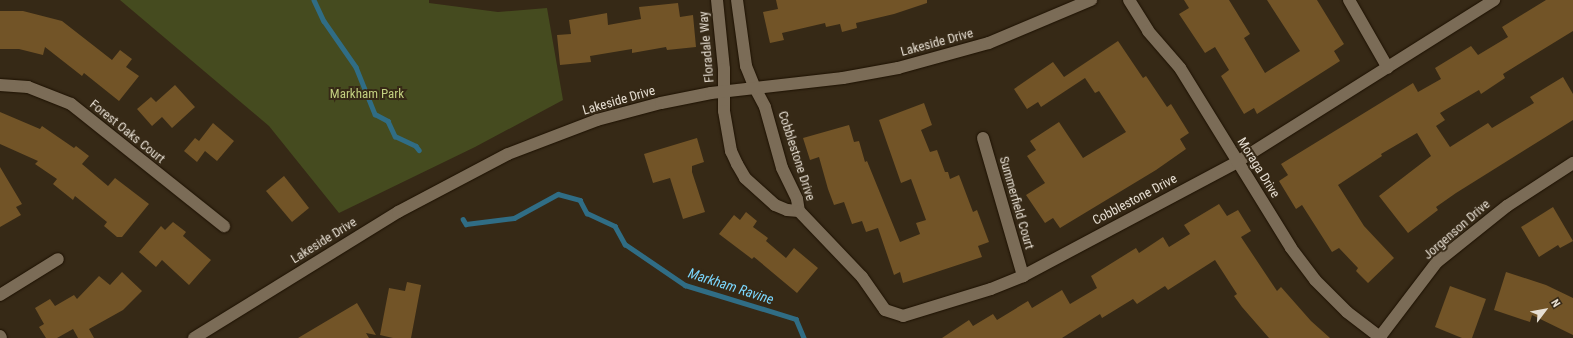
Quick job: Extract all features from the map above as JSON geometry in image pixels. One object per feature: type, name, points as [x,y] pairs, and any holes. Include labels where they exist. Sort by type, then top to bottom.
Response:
[{"type":"street","name":"Floradale Way","points":[[717,0],[725,92]]},
{"type":"street","points":[[737,0],[746,66],[755,88]]},
{"type":"street","name":"Lakeside Drive","points":[[194,338],[398,212],[508,154],[597,120],[638,108],[707,93],[865,74],[947,56],[989,43],[1091,0]]},
{"type":"street","name":"Moraga Drive","points":[[1129,0],[1148,31],[1180,68],[1291,248],[1315,280],[1347,312],[1380,338]]},
{"type":"street","points":[[1349,0],[1388,68]]},
{"type":"street","name":"Cobblestone Drive","points":[[755,88],[765,107],[782,168],[797,199],[799,211],[862,277],[885,310],[903,316],[991,289],[1023,276],[1237,162],[1494,0]]},
{"type":"street","name":"Forest Oaks Court","points":[[0,84],[28,87],[70,104],[224,226]]},
{"type":"street","name":"Cobblestone Drive","points":[[725,92],[724,111],[731,151],[745,178],[775,205],[787,210],[799,211]]},
{"type":"street","name":"Summerfield Court","points":[[983,138],[1023,276]]},
{"type":"street","name":"Jorgenson Drive","points":[[1380,338],[1437,262],[1507,206],[1573,163]]},
{"type":"street","points":[[0,295],[58,259]]},
{"type":"green space","name":"Markham Park","points":[[120,0],[429,0],[429,3],[498,12],[547,8],[563,100],[475,147],[339,213],[269,126]]},
{"type":"building","points":[[776,0],[927,0],[927,3],[894,14],[856,23],[857,28],[842,32],[840,24],[826,27],[825,23],[782,33],[784,40],[770,43],[763,12],[778,9]]},
{"type":"building","points":[[1184,0],[1229,0],[1250,34],[1244,38],[1265,73],[1300,51],[1267,0],[1317,0],[1344,44],[1334,51],[1340,61],[1257,114],[1254,108],[1244,114],[1221,76],[1229,70],[1215,47],[1205,53],[1179,14],[1189,8]]},
{"type":"building","points":[[1546,0],[1573,0],[1573,31],[1503,74],[1505,78],[1481,94],[1479,90],[1440,113],[1445,120],[1436,126],[1450,147],[1488,123],[1492,128],[1534,103],[1530,97],[1563,77],[1573,94],[1573,120],[1456,193],[1436,207],[1438,210],[1408,233],[1379,196],[1431,156],[1417,133],[1381,154],[1382,156],[1338,185],[1364,226],[1394,258],[1368,283],[1356,271],[1358,268],[1339,248],[1332,252],[1302,205],[1296,209],[1279,181],[1288,175],[1281,164],[1413,83],[1418,92],[1441,79],[1435,68],[1471,46],[1478,55],[1508,37],[1502,27]]},
{"type":"building","points":[[678,3],[680,17],[693,15],[696,47],[667,50],[666,47],[632,53],[632,49],[590,56],[591,62],[560,65],[557,35],[571,34],[569,20],[607,13],[608,25],[641,19],[639,7]]},
{"type":"building","points":[[0,11],[23,11],[62,21],[112,60],[120,50],[132,59],[126,67],[139,76],[119,101],[84,73],[82,76],[45,47],[43,55],[19,49],[0,49]]},
{"type":"building","points":[[1118,41],[1143,78],[1146,76],[1167,107],[1171,104],[1189,133],[1180,139],[1186,149],[1156,170],[1060,228],[1053,218],[1045,223],[1026,195],[1045,183],[1027,156],[1036,150],[1030,141],[1059,122],[1083,158],[1126,132],[1099,91],[1095,93],[1085,78],[1041,107],[1038,102],[1027,109],[1014,89],[1053,62],[1064,77]]},
{"type":"building","points":[[175,85],[195,107],[172,128],[162,117],[152,126],[137,109],[151,97],[156,102]]},
{"type":"building","points":[[924,103],[932,125],[921,130],[930,152],[937,150],[945,172],[948,172],[950,179],[959,175],[973,212],[977,210],[989,242],[978,246],[982,257],[903,283],[900,272],[894,275],[878,228],[866,232],[862,221],[852,224],[844,202],[834,205],[819,157],[810,160],[803,138],[849,125],[854,142],[859,141],[865,162],[867,161],[900,242],[920,234],[916,223],[926,220],[911,179],[901,183],[879,120]]},
{"type":"building","points":[[0,112],[40,129],[42,126],[74,148],[76,146],[89,156],[82,164],[108,186],[115,178],[149,204],[122,237],[117,237],[104,226],[107,222],[75,196],[73,200],[53,184],[57,179],[35,164],[38,161],[0,144]]},
{"type":"building","points":[[213,123],[234,141],[217,161],[205,151],[197,162],[184,151],[195,138],[199,141]]},
{"type":"building","points":[[697,138],[704,162],[692,166],[692,172],[705,212],[683,219],[670,178],[653,183],[644,154]]},
{"type":"building","points":[[0,167],[22,204],[16,207],[21,215],[0,227]]},
{"type":"building","points":[[284,176],[309,208],[292,222],[266,191]]},
{"type":"building","points":[[1219,204],[1227,216],[1238,210],[1251,231],[1241,237],[1277,291],[1281,287],[1311,321],[1330,338],[1269,338],[1234,296],[1237,294],[1215,260],[1168,290],[1165,286],[1137,304],[1133,299],[1102,318],[1100,314],[1062,338],[942,338],[969,320],[973,326],[993,314],[997,320],[1028,301],[1032,308],[1062,290],[1070,304],[1097,288],[1091,276],[1136,248],[1139,253],[1163,237],[1169,247],[1190,234],[1184,225]]},
{"type":"building","points":[[1553,207],[1573,241],[1560,248],[1558,245],[1539,257],[1521,227]]},
{"type":"building","points":[[746,212],[757,221],[753,227],[768,238],[766,241],[786,258],[794,248],[818,268],[797,293],[754,257],[752,259],[719,234],[734,215],[740,220]]},
{"type":"building","points":[[173,222],[186,232],[183,236],[211,260],[189,285],[162,260],[156,267],[139,252],[161,226],[165,230]]},
{"type":"building","points":[[122,272],[142,291],[123,310],[89,329],[94,338],[78,338],[73,329],[57,338],[46,338],[39,327],[44,324],[35,308],[50,299],[55,306],[74,295],[77,299],[99,276],[110,285]]},
{"type":"building","points":[[1506,272],[1546,285],[1573,298],[1573,335],[1532,315],[1530,322],[1494,310]]},
{"type":"building","points":[[407,282],[421,285],[411,338],[393,338],[380,335],[389,288],[405,291]]},
{"type":"building","points":[[1450,286],[1486,299],[1472,338],[1462,338],[1435,327]]},
{"type":"building","points":[[357,303],[376,335],[366,333],[369,338],[298,338]]},
{"type":"waterway","name":"Markham Ravine","points":[[314,0],[324,21],[356,67],[375,114],[388,121],[395,136],[416,146],[419,150]]},
{"type":"waterway","name":"Markham Ravine","points":[[463,219],[466,224],[514,218],[558,194],[580,200],[587,213],[615,226],[625,244],[685,285],[796,319],[804,338]]}]
